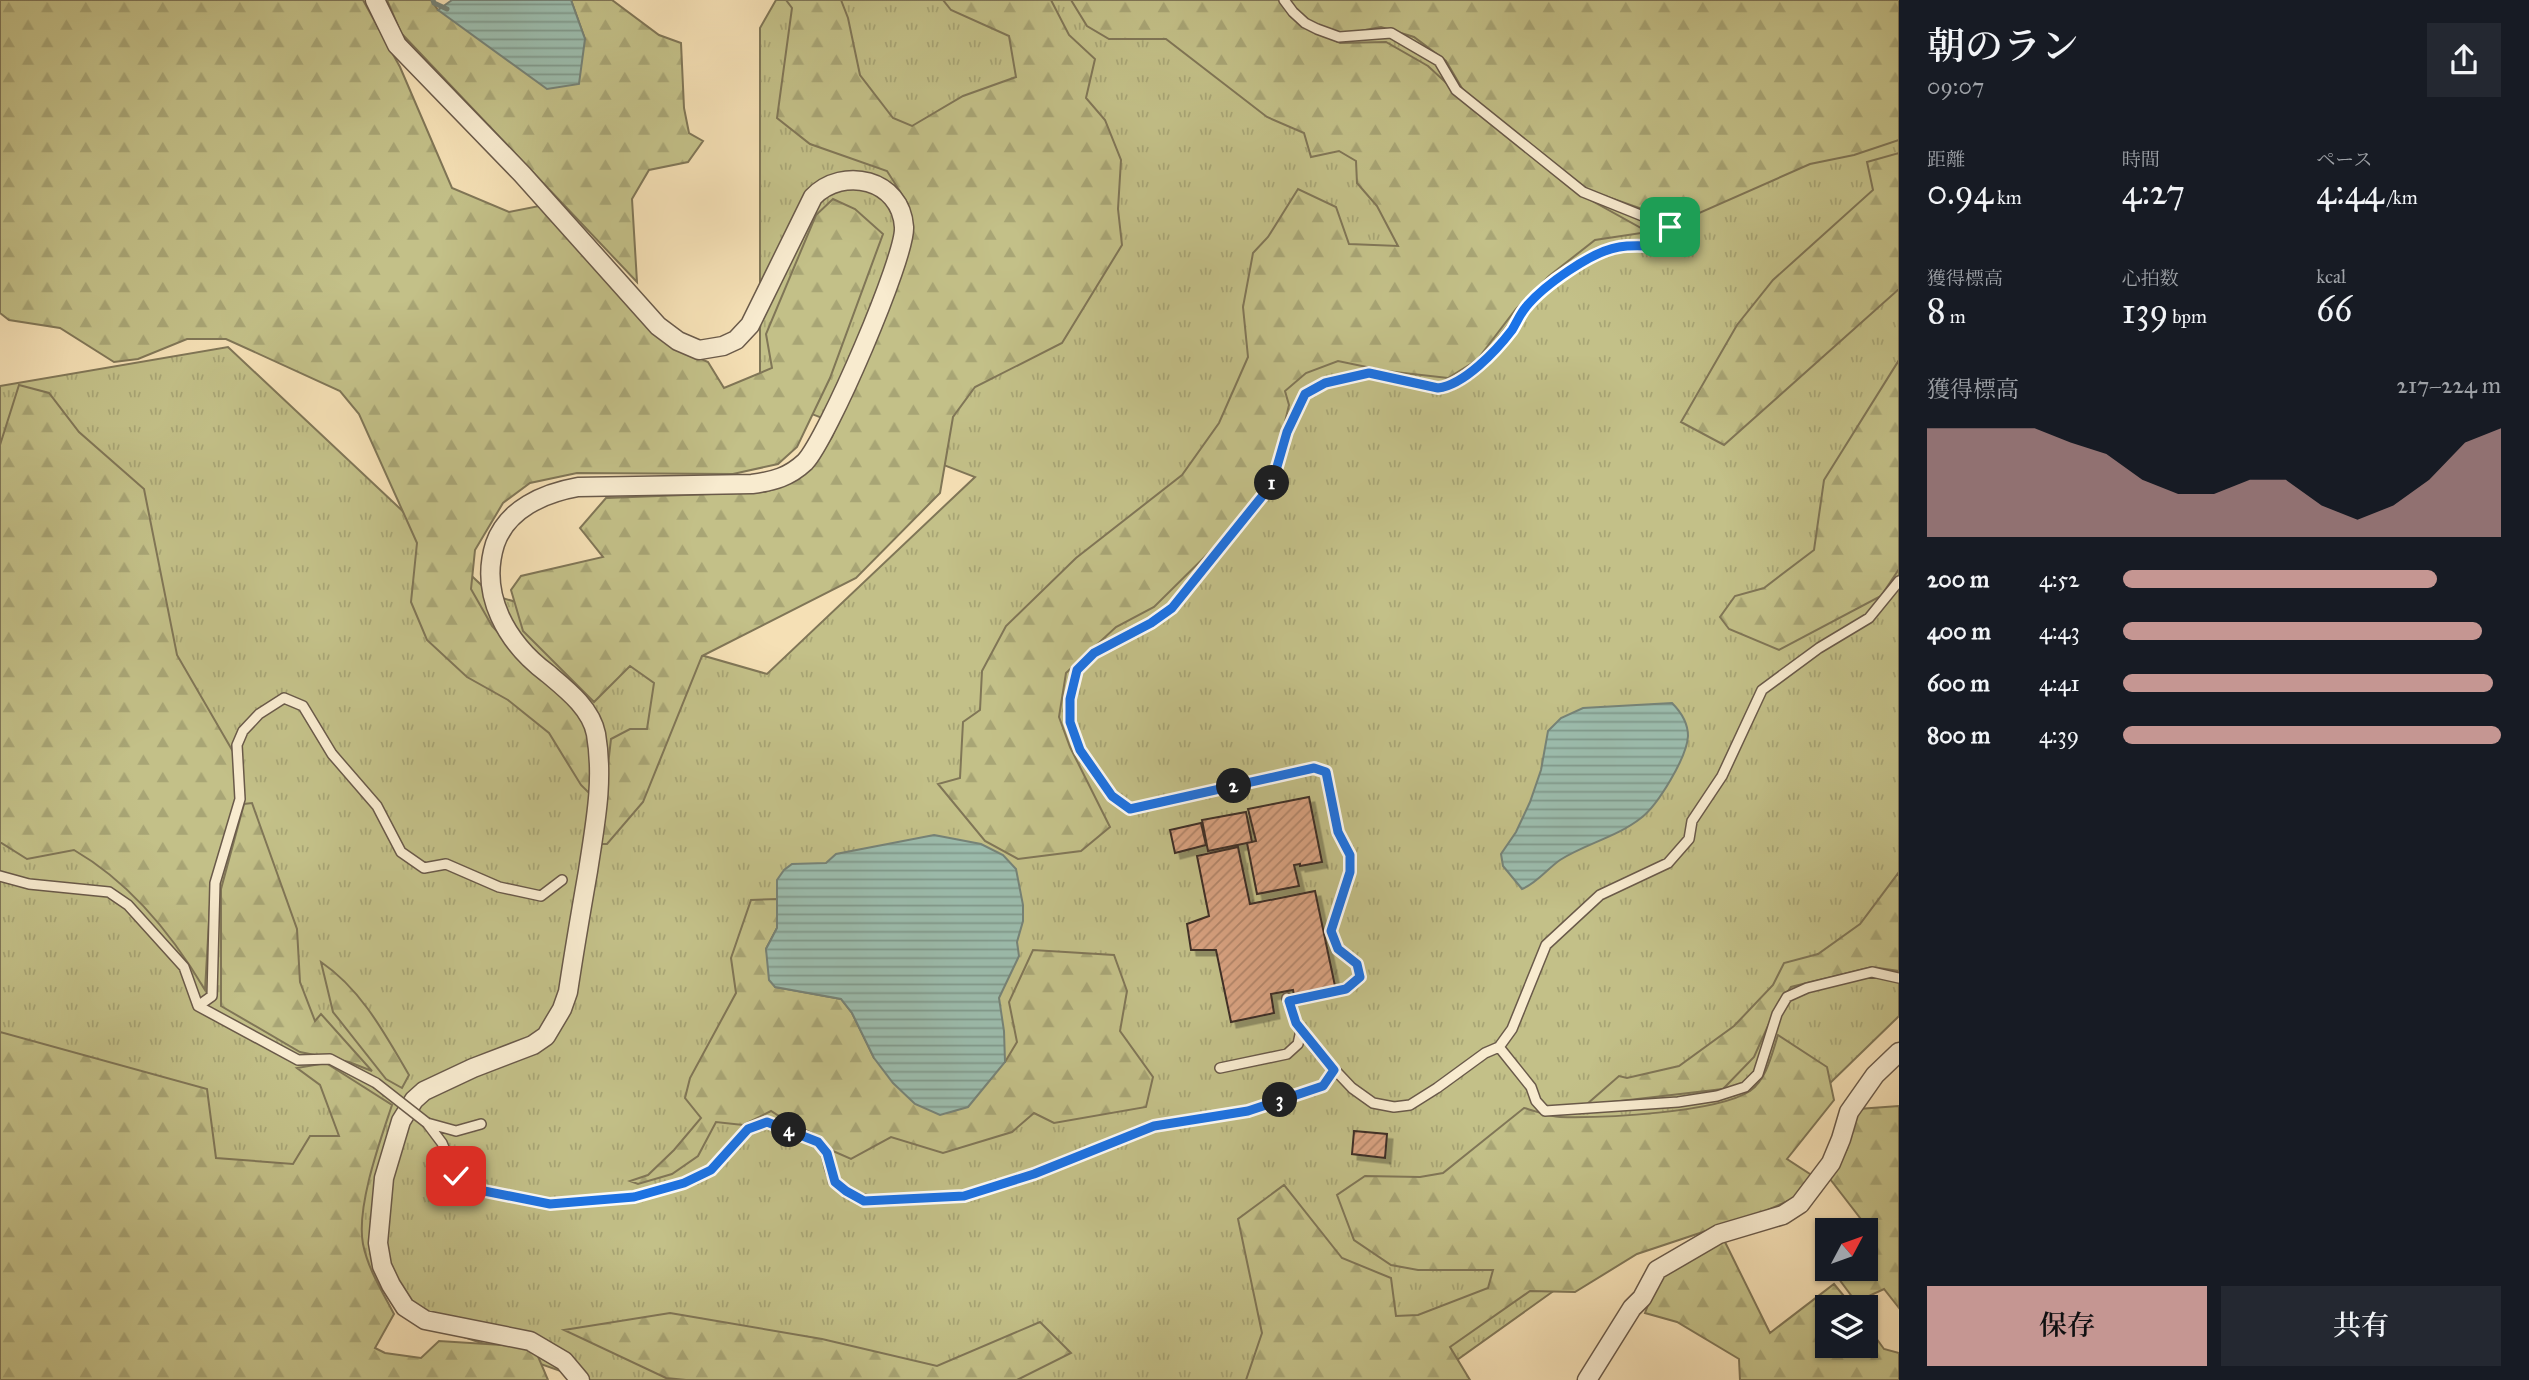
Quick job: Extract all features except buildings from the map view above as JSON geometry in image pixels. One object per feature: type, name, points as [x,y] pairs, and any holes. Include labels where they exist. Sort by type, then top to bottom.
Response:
[{"type":"street","points":[[375,0],[397,45],[522,174],[633,301],[678,341],[699,349],[723,346],[736,340],[750,325],[813,197],[822,187],[849,178],[880,185],[901,211],[904,228],[902,246],[891,279],[834,413],[808,459],[792,474],[774,481],[752,484],[578,487],[555,491],[520,510],[505,525],[497,537],[491,556],[491,589],[498,615],[507,633],[545,672],[563,684],[579,702],[595,729],[601,767],[597,814],[568,992],[562,1009],[546,1036],[515,1054],[473,1068],[424,1091],[414,1100],[401,1121],[384,1178],[378,1243],[382,1266],[405,1307],[425,1320],[530,1341],[564,1360],[580,1380]]},
{"type":"street","points":[[1587,1380],[1632,1308],[1642,1298],[1657,1270],[1719,1234],[1783,1215],[1800,1204],[1831,1163],[1849,1112],[1875,1075],[1899,1052]]},
{"type":"lane","points":[[1284,0],[1305,23],[1317,29],[1339,37],[1391,33],[1439,61],[1456,90],[1583,192],[1670,227],[1673,247],[1619,247],[1585,260],[1526,306],[1511,331],[1465,378],[1449,387],[1438,388],[1369,373],[1325,383],[1305,394],[1283,444],[1272,484],[1172,608],[1151,623],[1094,653],[1077,670],[1070,699],[1070,722],[1080,750],[1112,796],[1130,809],[1314,768],[1326,772],[1338,832],[1350,855],[1350,872],[1331,931],[1338,949],[1357,964],[1360,977],[1346,989],[1288,999],[1301,1030],[1352,1088],[1373,1103],[1394,1107],[1410,1105],[1499,1046],[1512,1029],[1546,945],[1600,895],[1668,863],[1689,839],[1692,821],[1721,776],[1762,690],[1819,648],[1869,618],[1899,581]]},
{"type":"lane","points":[[198,1006],[212,996],[215,883],[240,799],[237,746],[243,731],[259,714],[284,698],[303,706],[332,754],[377,806],[401,852],[424,868],[446,864],[499,887],[541,896],[562,880]]},
{"type":"lane","points":[[0,876],[29,884],[109,892],[128,905],[184,967],[198,1006],[298,1060],[330,1059],[376,1083],[427,1123],[442,1143],[456,1176],[464,1187],[550,1204],[634,1197],[684,1183],[711,1170],[748,1129],[767,1122],[818,1142],[827,1153],[835,1182],[864,1201],[964,1196],[1034,1174],[1154,1126],[1248,1111],[1323,1086],[1334,1070]]},
{"type":"lane","points":[[1499,1046],[1531,1087],[1536,1101],[1545,1111],[1678,1102],[1717,1096],[1745,1087],[1758,1074],[1777,1014],[1787,997],[1807,988],[1872,972],[1899,978]]},
{"type":"lane","points":[[1220,1068],[1287,1054],[1298,1044],[1301,1030]]},
{"type":"lane","points":[[427,1123],[456,1131],[481,1124]]},
{"type":"green space","points":[[0,0],[363,0],[400,67],[452,188],[509,212],[539,206],[679,349],[708,362],[724,388],[772,368],[766,334],[816,215],[833,199],[855,209],[883,234],[830,378],[797,447],[778,464],[733,474],[577,473],[530,483],[503,503],[475,550],[471,589],[492,626],[536,674],[573,705],[589,733],[594,798],[581,785],[549,733],[508,700],[467,677],[427,640],[411,602],[417,543],[359,414],[340,391],[226,339],[187,339],[138,359],[114,362],[60,328],[9,320],[0,313]]},
{"type":"green space","points":[[387,0],[431,0],[438,10],[585,39],[571,0],[612,0],[659,35],[681,43],[684,108],[689,133],[703,141],[688,162],[649,170],[632,199],[637,282],[401,33]]},
{"type":"green space","points":[[776,0],[1640,0],[1899,108],[1899,1016],[1790,1122],[1429,1380],[586,1380],[450,1332],[35,1072],[0,1067],[0,386],[228,347],[492,595],[767,674],[975,477],[760,394],[760,28]]},
{"type":"green space","points":[[786,0],[841,0],[848,18],[860,75],[893,118],[912,126],[963,96],[1016,77],[1009,36],[951,10],[943,0],[1051,0],[1069,35],[1095,59],[1086,98],[1105,120],[1121,160],[1118,209],[1122,245],[1062,343],[975,387],[953,417],[940,493],[856,578],[702,656],[643,802],[607,844],[599,844],[611,739],[630,729],[647,729],[654,683],[630,666],[594,702],[523,631],[511,590],[521,576],[603,557],[580,528],[606,498],[765,492],[789,483],[805,472],[832,437],[911,231],[908,204],[887,171],[810,144],[777,118],[792,8]]},
{"type":"green space","points":[[1071,0],[1279,0],[1291,17],[1340,43],[1386,42],[1428,66],[1468,103],[1576,192],[1648,232],[1595,240],[1549,276],[1516,309],[1477,360],[1448,378],[1386,371],[1338,361],[1306,373],[1285,391],[1289,405],[1271,481],[1242,520],[1154,607],[1116,627],[1066,673],[1059,717],[1070,747],[1110,827],[1081,851],[1018,859],[985,841],[938,784],[960,778],[963,722],[980,710],[982,671],[1006,626],[1076,558],[1182,475],[1219,423],[1248,357],[1243,307],[1253,253],[1268,237],[1298,189],[1336,207],[1349,244],[1398,246],[1377,206],[1357,183],[1356,161],[1339,151],[1311,157],[1304,133],[1267,117],[1166,39],[1109,39],[1087,26]]},
{"type":"green space","points":[[1290,0],[1899,0],[1899,140],[1854,155],[1810,164],[1679,222],[1585,189],[1463,90],[1446,61],[1414,37],[1381,27],[1340,35],[1311,25],[1292,6]]},
{"type":"green space","points":[[1899,153],[1899,289],[1724,445],[1681,422],[1737,325],[1773,280],[1873,190],[1867,162]]},
{"type":"green space","points":[[1899,360],[1899,569],[1881,596],[1779,650],[1729,629],[1720,617],[1735,596],[1764,588],[1814,550],[1824,480]]},
{"type":"green space","points":[[19,385],[49,393],[79,432],[144,489],[177,655],[235,755],[238,793],[211,887],[205,990],[179,949],[148,911],[95,863],[74,850],[27,859],[0,842],[0,445]]},
{"type":"green space","points":[[252,803],[297,929],[300,982],[315,1021],[321,1014],[372,1071],[349,1062],[300,1052],[221,1006],[221,889],[244,804]]},
{"type":"green space","points":[[1899,872],[1899,971],[1872,967],[1791,987],[1776,1008],[1754,1057],[1723,1089],[1586,1105],[1619,1076],[1627,1078],[1679,1066],[1734,1026],[1773,985],[1784,963],[1818,954],[1860,924]]},
{"type":"green space","points":[[778,899],[777,928],[766,949],[775,987],[841,999],[852,1013],[874,1058],[1005,1062],[1017,1042],[1009,1002],[1033,950],[1114,955],[1127,991],[1120,1031],[1153,1077],[1146,1107],[1054,1123],[1034,1113],[1012,1132],[943,1153],[891,1137],[851,1159],[833,1151],[771,1111],[743,1125],[716,1122],[698,1156],[672,1174],[638,1184],[630,1181],[648,1175],[701,1118],[685,1098],[690,1078],[736,993],[731,958],[751,900]]},
{"type":"green space","points":[[321,962],[348,985],[381,1028],[409,1075],[402,1088],[386,1079],[333,1012]]},
{"type":"green space","points":[[0,1032],[207,1089],[216,1158],[293,1164],[310,1136],[339,1136],[320,1085],[297,1068],[326,1063],[392,1105],[370,1174],[363,1212],[365,1253],[394,1314],[375,1348],[385,1353],[421,1358],[439,1341],[534,1347],[548,1380],[0,1380]]},
{"type":"green space","points":[[1778,1035],[1827,1067],[1834,1100],[1787,1159],[1813,1176],[1797,1197],[1763,1212],[1637,1254],[1575,1292],[1530,1291],[1450,1347],[1470,1380],[1246,1380],[1262,1333],[1238,1219],[1284,1185],[1342,1258],[1391,1278],[1396,1316],[1418,1315],[1488,1288],[1493,1270],[1418,1270],[1391,1265],[1354,1240],[1337,1195],[1365,1176],[1420,1177],[1443,1173],[1524,1108],[1556,1117],[1603,1116],[1658,1113],[1734,1098],[1750,1091],[1761,1080]]},
{"type":"green space","points":[[1899,1106],[1899,1308],[1884,1289],[1871,1295],[1851,1295],[1840,1281],[1878,1281],[1878,1218],[1860,1218],[1830,1179],[1847,1149],[1858,1109]]},
{"type":"green space","points":[[1724,1240],[1770,1333],[1815,1299],[1815,1358],[1878,1358],[1878,1341],[1884,1349],[1899,1353],[1899,1380],[1740,1380],[1739,1359],[1677,1322],[1645,1313],[1659,1276]]},
{"type":"green space","points":[[1834,1284],[1843,1295],[1820,1295]]},
{"type":"green space","points":[[670,1313],[822,1339],[937,1366],[1040,1322],[1071,1353],[1017,1380],[686,1380],[666,1378],[564,1330]]},
{"type":"shaded area","points":[[452,0],[571,0],[585,39],[579,84],[547,89],[438,10]]},
{"type":"shaded area","points":[[1672,703],[1687,726],[1688,736],[1677,768],[1648,812],[1632,825],[1560,860],[1522,889],[1503,866],[1501,854],[1516,832],[1530,802],[1541,770],[1548,731],[1561,718],[1583,708]]},
{"type":"shaded area","points":[[934,835],[981,844],[1003,855],[1016,869],[1023,905],[1023,921],[1017,942],[1019,956],[999,998],[1005,1062],[968,1107],[940,1115],[915,1104],[893,1083],[874,1058],[852,1013],[841,999],[775,987],[769,980],[766,949],[777,928],[777,880],[792,864],[826,863],[836,854]]},
{"type":"waterway","points":[[433,0],[447,9]]},
{"type":"route","points":[[456,1176],[464,1187],[550,1204],[634,1197],[684,1183],[711,1170],[748,1129],[767,1122],[818,1142],[827,1153],[835,1182],[864,1201],[964,1196],[1034,1174],[1154,1126],[1248,1111],[1323,1086],[1334,1070],[1296,1023],[1289,1001],[1346,989],[1360,977],[1357,964],[1338,949],[1331,931],[1350,872],[1350,855],[1338,832],[1326,772],[1314,768],[1130,809],[1112,796],[1080,750],[1070,722],[1070,699],[1077,670],[1094,653],[1151,623],[1172,608],[1272,484],[1287,432],[1305,394],[1325,383],[1369,373],[1438,388],[1449,387],[1465,378],[1511,331],[1526,306],[1563,275],[1585,260],[1619,247],[1673,247],[1670,227]]}]
